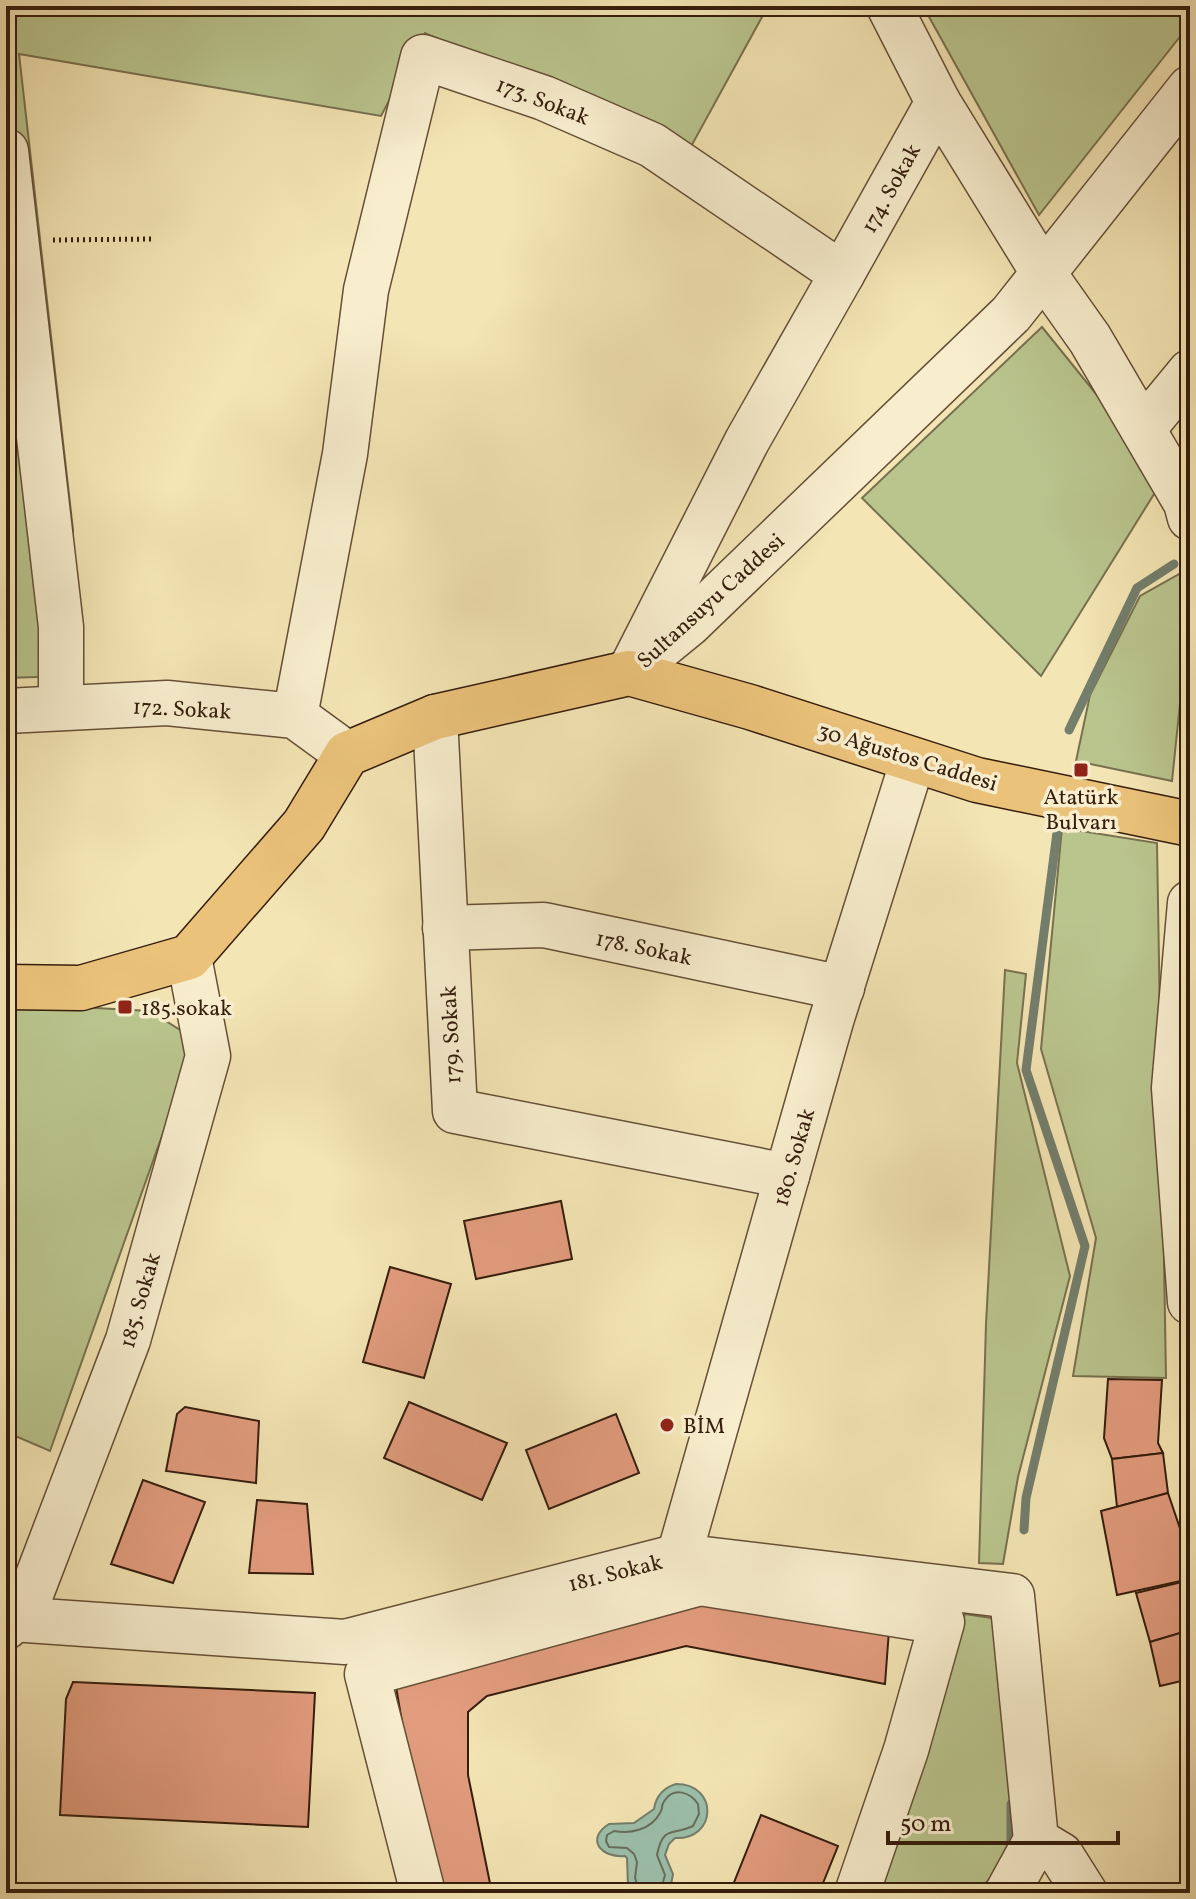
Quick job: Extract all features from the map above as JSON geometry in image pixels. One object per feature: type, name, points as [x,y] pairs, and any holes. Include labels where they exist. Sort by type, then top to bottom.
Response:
[{"type":"main road","name":"Sultansuyu Caddesi","points":[[347,754],[435,717],[629,673]]},
{"type":"main road","name":"30 Ağustos Caddesi","points":[[629,673],[750,707],[977,780],[1190,824]]},
{"type":"main road","points":[[6,987],[81,988],[189,957],[304,825],[347,754]]},
{"type":"street","points":[[889,6],[938,102],[1044,274],[1090,339],[1186,503],[1190,518]]},
{"type":"street","name":"173. Sokak","points":[[295,716],[345,454],[366,290],[423,57],[544,98],[652,145],[842,274]]},
{"type":"street","name":"Sultansuyu Caddesi","points":[[629,673],[689,624],[1011,314],[1190,88]]},
{"type":"street","name":"174. Sokak","points":[[842,274],[938,102]]},
{"type":"street","points":[[6,151],[61,627],[61,708]]},
{"type":"street","points":[[629,673],[747,441],[842,274]]},
{"type":"street","points":[[1143,429],[1190,372]]},
{"type":"street","name":"172. Sokak","points":[[6,711],[167,703],[295,716]]},
{"type":"street","points":[[295,716],[347,754]]},
{"type":"street","name":"179. Sokak","points":[[435,717],[455,1111],[787,1176]]},
{"type":"street","name":"180. Sokak","points":[[679,1556],[842,988],[913,760]]},
{"type":"street","points":[[1190,903],[1174,1088],[1190,1302]]},
{"type":"street","name":"178. Sokak","points":[[445,928],[544,925],[842,988]]},
{"type":"street","name":"185. Sokak","points":[[9,1623],[31,1594],[128,1340],[208,1056],[189,957]]},
{"type":"street","name":"181. Sokak","points":[[9,1623],[345,1642],[679,1556],[1012,1596],[1036,1840]]},
{"type":"street","points":[[423,1893],[367,1674],[700,1583],[942,1622],[906,1750],[857,1893]]},
{"type":"street","points":[[1007,1893],[1036,1840]]},
{"type":"street","points":[[1036,1840],[1041,1893]]},
{"type":"street","points":[[1036,1840],[1061,1855],[1085,1893]]},
{"type":"path","points":[[16,241],[152,239]]},
{"type":"green space","points":[[6,6],[768,6],[688,152],[425,33],[381,116],[19,54],[73,530],[67,676],[6,678]]},
{"type":"green space","points":[[923,6],[1190,6],[1190,24],[1039,215]]},
{"type":"green space","points":[[1042,327],[1164,478],[1041,676],[862,498]]},
{"type":"green space","points":[[1190,568],[1190,607],[1172,781],[1076,761],[1090,695],[1140,596]]},
{"type":"green space","points":[[1062,828],[1157,843],[1166,1378],[1073,1376],[1096,1238],[1041,1049]]},
{"type":"green space","points":[[1005,970],[1026,974],[1017,1063],[1070,1276],[1018,1477],[1003,1564],[979,1563],[986,1324]]},
{"type":"green space","points":[[6,1003],[150,1011],[196,1040],[50,1451],[6,1432]]},
{"type":"green space","points":[[965,1614],[1005,1620],[1022,1856],[992,1893],[875,1893]]},
{"type":"water","points":[[676,1784],[690,1786],[700,1793],[706,1802],[705,1822],[699,1830],[689,1836],[675,1838],[669,1844],[665,1855],[673,1874],[671,1885],[665,1893],[635,1893],[628,1885],[627,1858],[603,1851],[597,1841],[598,1836],[609,1824],[634,1823],[654,1809],[658,1796],[664,1790]]},
{"type":"building","points":[[561,1201],[572,1259],[476,1279],[464,1221]]},
{"type":"building","points":[[390,1267],[451,1284],[424,1378],[363,1362]]},
{"type":"building","points":[[1108,1379],[1162,1380],[1158,1443],[1163,1453],[1112,1459],[1104,1438]]},
{"type":"building","points":[[409,1402],[507,1443],[482,1500],[384,1458]]},
{"type":"building","points":[[185,1407],[259,1421],[256,1483],[166,1471],[177,1414]]},
{"type":"building","points":[[616,1414],[639,1473],[549,1509],[526,1450]]},
{"type":"building","points":[[1163,1453],[1168,1493],[1117,1507],[1112,1459]]},
{"type":"building","points":[[143,1480],[205,1502],[173,1583],[111,1564]]},
{"type":"building","points":[[1168,1493],[1190,1558],[1190,1579],[1117,1595],[1101,1511]]},
{"type":"building","points":[[257,1500],[307,1504],[313,1574],[249,1573]]},
{"type":"building","points":[[1190,1580],[1190,1630],[1150,1642],[1136,1593]]},
{"type":"building","points":[[700,1595],[889,1630],[885,1684],[686,1646],[487,1696],[468,1712],[468,1775],[492,1893],[435,1893],[422,1839],[395,1681]]},
{"type":"building","points":[[1190,1630],[1190,1679],[1160,1686],[1150,1642]]},
{"type":"building","points":[[73,1682],[315,1693],[308,1827],[60,1815],[66,1699]]},
{"type":"building","points":[[761,1815],[838,1846],[819,1893],[738,1893],[731,1890]]},
{"type":"waterway","points":[[1069,730],[1137,588],[1174,564]]},
{"type":"waterway","points":[[1024,1530],[1026,1498],[1085,1246],[1026,1070],[1058,825]]},
{"type":"waterway","points":[[1011,1804],[1011,1849]]},
{"type":"waterway","points":[[980,1893],[996,1878]]},
{"type":"place","name":"Atatürk Bulvarı","points":[[1081,770]]},
{"type":"place","name":"185.sokak","points":[[125,1007]]},
{"type":"place","name":"BİM","points":[[667,1425]]}]
